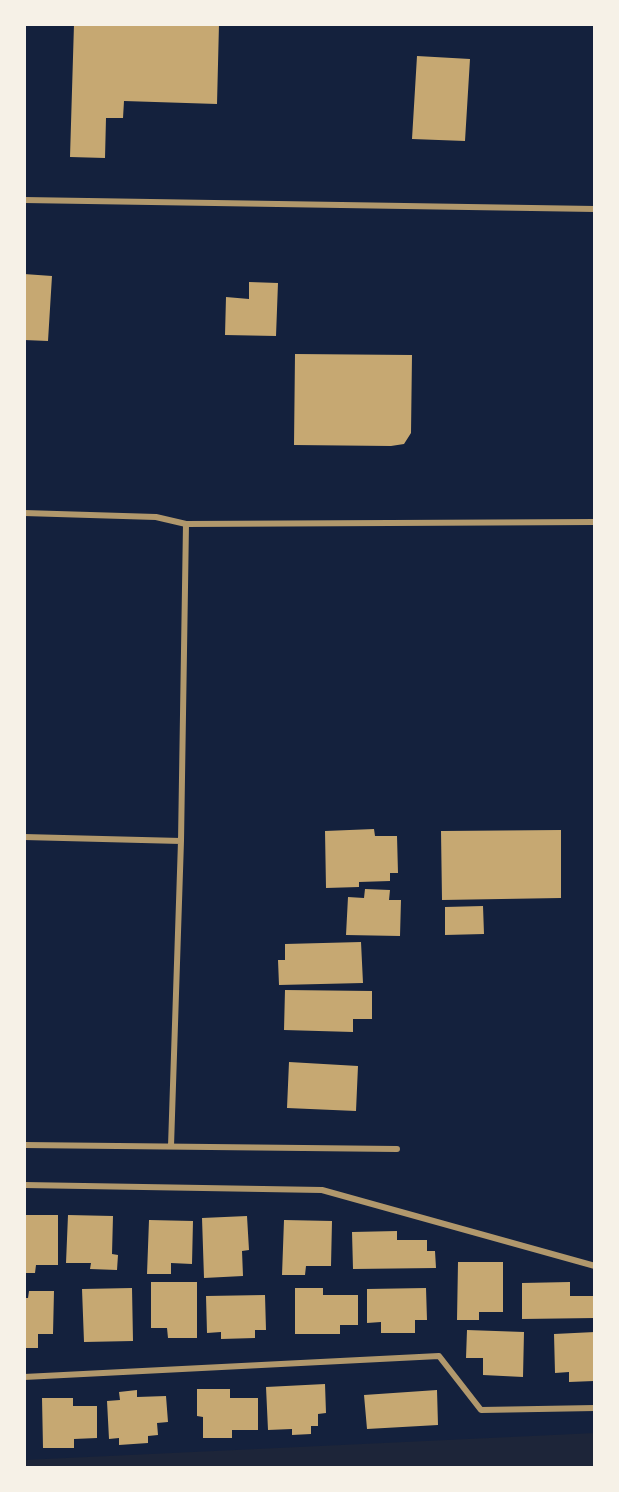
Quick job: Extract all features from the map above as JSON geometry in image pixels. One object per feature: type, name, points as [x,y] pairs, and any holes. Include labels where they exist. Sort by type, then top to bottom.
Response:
[{"type":"street","points":[[24,200],[595,208]]},
{"type":"street","points":[[24,513],[156,517],[186,524],[595,522]]},
{"type":"street","points":[[171,1146],[181,841],[186,524]]},
{"type":"street","points":[[24,837],[181,841]]},
{"type":"street","points":[[24,1145],[397,1149]]},
{"type":"street","points":[[24,1185],[322,1190],[595,1266]]},
{"type":"street","points":[[24,1377],[439,1356],[481,1410],[595,1408]]},
{"type":"shaded area","points":[[595,1433],[595,1468],[24,1468],[24,1460]]},
{"type":"building","points":[[74,24],[219,24],[217,104],[124,101],[123,118],[106,118],[105,158],[70,157]]},
{"type":"building","points":[[417,56],[470,59],[465,141],[412,139]]},
{"type":"building","points":[[24,274],[52,276],[48,341],[24,340]]},
{"type":"building","points":[[249,282],[278,283],[276,336],[225,335],[226,297],[249,299]]},
{"type":"building","points":[[295,354],[412,355],[411,433],[404,444],[391,446],[294,445]]},
{"type":"building","points":[[374,829],[375,836],[397,836],[398,873],[390,873],[390,881],[359,882],[359,887],[326,888],[325,831]]},
{"type":"building","points":[[561,830],[561,898],[442,900],[441,831]]},
{"type":"building","points":[[365,889],[390,890],[389,900],[401,900],[400,936],[346,935],[348,897],[364,898]]},
{"type":"building","points":[[483,906],[484,934],[445,935],[445,907]]},
{"type":"building","points":[[361,942],[363,983],[279,985],[278,960],[285,960],[285,944]]},
{"type":"building","points":[[285,990],[372,991],[372,1019],[353,1019],[353,1032],[284,1030]]},
{"type":"building","points":[[289,1062],[358,1066],[356,1111],[287,1108]]},
{"type":"building","points":[[24,1215],[58,1215],[58,1265],[36,1265],[35,1273],[24,1273]]},
{"type":"building","points":[[68,1215],[113,1216],[112,1254],[118,1255],[117,1270],[90,1269],[91,1263],[66,1263]]},
{"type":"building","points":[[247,1216],[249,1250],[242,1251],[243,1276],[204,1278],[202,1218]]},
{"type":"building","points":[[149,1220],[193,1221],[192,1264],[171,1263],[171,1274],[147,1274]]},
{"type":"building","points":[[284,1220],[332,1221],[331,1266],[306,1266],[305,1275],[282,1275]]},
{"type":"building","points":[[397,1231],[397,1240],[427,1240],[427,1251],[435,1251],[436,1268],[353,1269],[352,1232]]},
{"type":"building","points":[[458,1262],[503,1262],[503,1312],[479,1312],[479,1320],[457,1320]]},
{"type":"building","points":[[151,1282],[197,1282],[197,1338],[168,1338],[167,1328],[151,1328]]},
{"type":"building","points":[[570,1282],[570,1296],[595,1296],[595,1318],[522,1319],[522,1283]]},
{"type":"building","points":[[132,1288],[133,1341],[84,1342],[82,1289]]},
{"type":"building","points":[[295,1288],[323,1288],[323,1295],[358,1295],[358,1325],[340,1325],[340,1334],[295,1334]]},
{"type":"building","points":[[426,1288],[427,1320],[415,1320],[415,1333],[381,1333],[381,1322],[367,1323],[367,1289]]},
{"type":"building","points":[[29,1291],[54,1291],[53,1334],[38,1334],[38,1348],[24,1348],[24,1298],[28,1298]]},
{"type":"building","points":[[265,1295],[266,1330],[255,1330],[255,1338],[221,1339],[221,1332],[207,1333],[206,1296]]},
{"type":"building","points":[[467,1330],[524,1332],[523,1377],[483,1375],[483,1358],[466,1358]]},
{"type":"building","points":[[595,1332],[594,1381],[569,1382],[569,1372],[555,1373],[554,1334]]},
{"type":"building","points":[[325,1384],[326,1413],[318,1414],[318,1426],[311,1426],[311,1434],[292,1435],[292,1429],[268,1430],[266,1387]]},
{"type":"building","points":[[197,1389],[230,1389],[230,1398],[258,1398],[258,1430],[232,1430],[232,1438],[203,1438],[203,1417],[197,1416]]},
{"type":"building","points":[[137,1390],[137,1397],[166,1396],[168,1422],[157,1423],[158,1435],[148,1436],[148,1443],[119,1445],[119,1438],[109,1439],[107,1401],[120,1400],[119,1392]]},
{"type":"building","points":[[437,1390],[438,1425],[367,1429],[364,1395]]},
{"type":"building","points":[[42,1398],[73,1398],[73,1406],[97,1406],[97,1438],[74,1439],[74,1448],[43,1448]]}]
